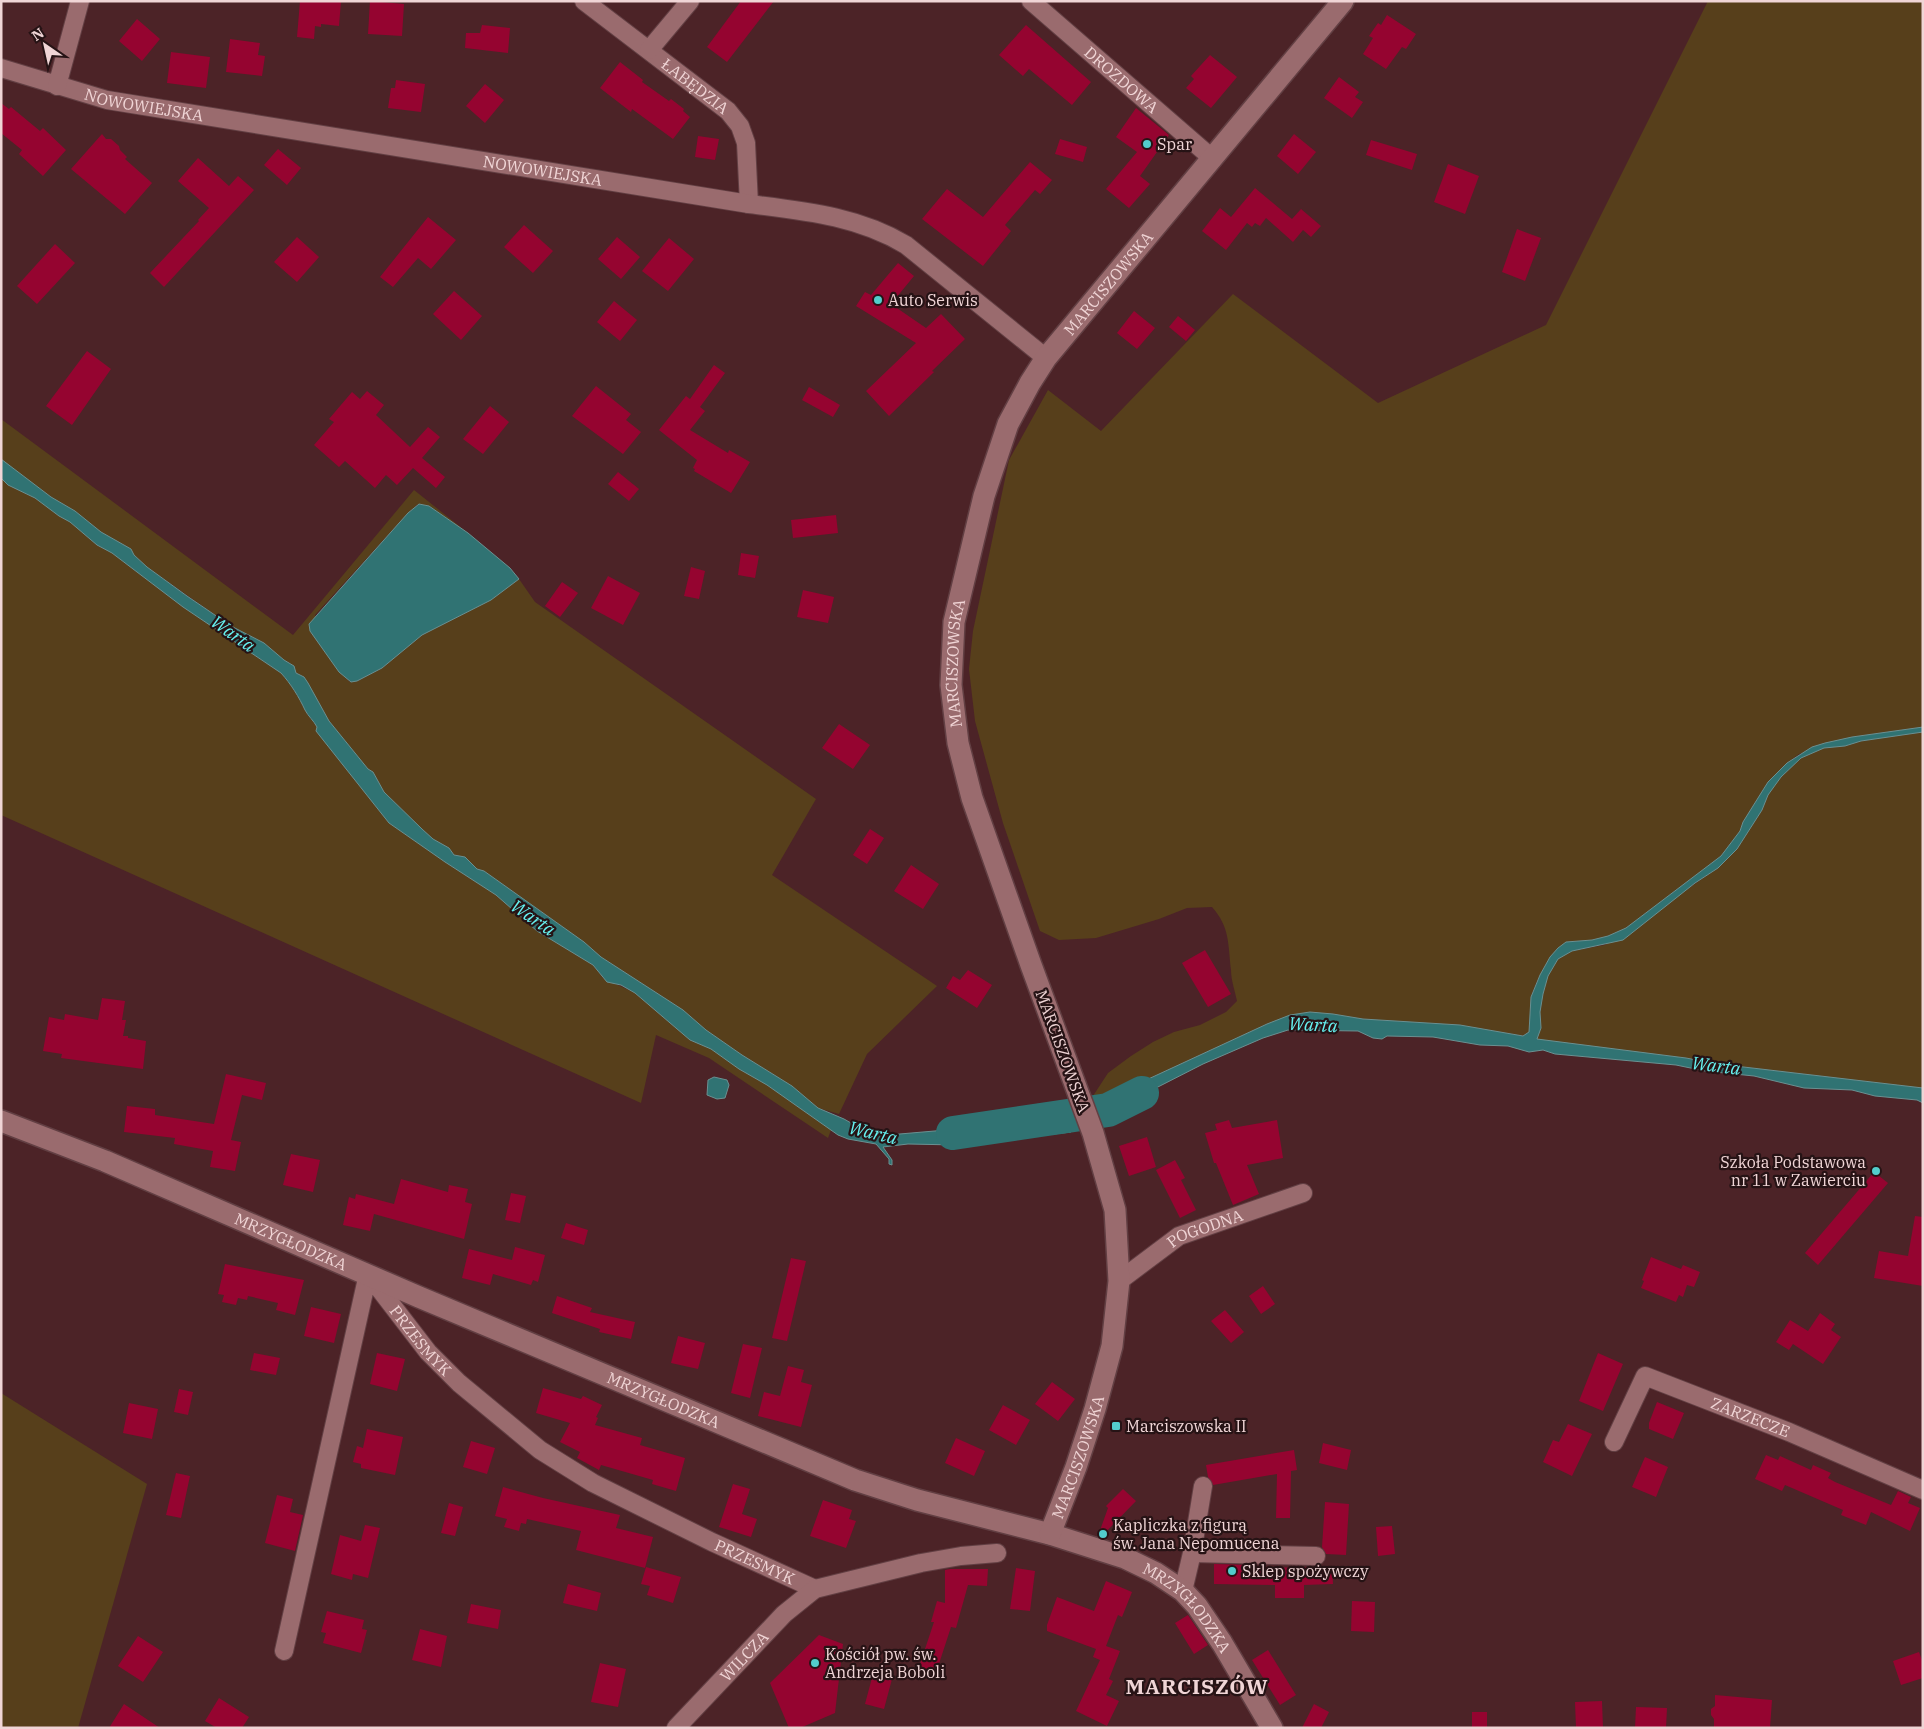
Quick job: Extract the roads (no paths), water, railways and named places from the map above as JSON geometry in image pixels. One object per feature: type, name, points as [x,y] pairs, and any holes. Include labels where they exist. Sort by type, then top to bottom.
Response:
[{"type":"street","points":[[57,86],[80,1]]},
{"type":"street","name":"ŁABĘDZIA","points":[[584,1],[728,111],[740,126],[746,143],[749,204]]},
{"type":"street","points":[[649,50],[690,1]]},
{"type":"street","name":"DROZDOWA","points":[[1031,1],[1213,159]]},
{"type":"street","name":"MARCISZOWSKA","points":[[1050,1534],[1076,1467],[1112,1346],[1119,1281],[1115,1210],[1093,1133],[972,798],[958,743],[952,685],[954,622],[984,496],[1008,424],[1022,396],[1046,358],[1343,1]]},
{"type":"street","name":"NOWOWIEJSKA","points":[[1,68],[107,100],[749,204],[825,214],[868,226],[906,245],[1046,358]]},
{"type":"street","name":"MRZYGŁODZKA","points":[[1,1121],[114,1165],[610,1378],[855,1480],[917,1500],[1050,1534],[1141,1565],[1183,1591],[1196,1606],[1222,1643],[1272,1728]]},
{"type":"street","name":"POGODNA","points":[[1119,1281],[1179,1236],[1303,1194]]},
{"type":"street","points":[[284,1651],[368,1274]]},
{"type":"street","name":"PRZESMYK","points":[[368,1274],[428,1352],[460,1383],[540,1450],[593,1483],[712,1542],[815,1589]]},
{"type":"street","name":"ZARZECZE","points":[[1614,1442],[1645,1376],[1789,1432],[1923,1490]]},
{"type":"street","points":[[1183,1591],[1192,1553],[1203,1486]]},
{"type":"street","points":[[815,1589],[921,1562],[997,1553]]},
{"type":"street","points":[[1192,1553],[1316,1556]]},
{"type":"street","name":"WILCZA","points":[[676,1728],[784,1614],[815,1589]]},
{"type":"water","points":[[1,459],[51,497],[75,511],[101,532],[131,549],[134,555],[147,567],[187,596],[231,626],[264,643],[294,666],[296,673],[304,677],[308,683],[329,721],[368,769],[373,772],[384,792],[433,839],[449,848],[454,855],[465,857],[477,869],[484,871],[584,942],[601,957],[683,1010],[706,1030],[742,1055],[792,1086],[818,1108],[858,1127],[888,1135],[981,1127],[999,1117],[1001,1141],[956,1145],[908,1144],[883,1147],[892,1160],[892,1165],[889,1164],[889,1159],[876,1144],[848,1139],[838,1135],[767,1085],[739,1069],[711,1049],[690,1040],[635,993],[621,985],[607,982],[593,965],[537,931],[496,895],[389,823],[316,731],[316,725],[281,673],[183,607],[112,553],[97,545],[70,522],[35,498],[8,485],[1,478]]},
{"type":"water","points":[[419,504],[429,506],[468,533],[510,568],[519,579],[491,600],[422,635],[382,668],[357,681],[351,682],[339,672],[310,631],[309,624],[408,513]]},
{"type":"water","points":[[1923,727],[1923,732],[1824,748],[1801,758],[1781,777],[1768,795],[1762,810],[1737,849],[1718,868],[1695,883],[1623,940],[1572,951],[1558,959],[1548,976],[1543,994],[1540,1012],[1541,1028],[1537,1039],[1686,1058],[1718,1064],[1923,1088],[1923,1103],[1917,1100],[1875,1096],[1852,1090],[1804,1088],[1754,1076],[1705,1071],[1676,1065],[1555,1054],[1543,1050],[1529,1052],[1508,1046],[1480,1045],[1433,1037],[1387,1036],[1382,1039],[1373,1038],[1358,1031],[1288,1030],[1263,1038],[1203,1064],[1101,1116],[1098,1106],[1103,1105],[1144,1081],[1290,1015],[1310,1012],[1363,1019],[1460,1025],[1523,1036],[1529,1032],[1531,997],[1540,975],[1550,957],[1558,948],[1566,942],[1592,940],[1608,936],[1626,928],[1721,856],[1740,831],[1743,822],[1768,782],[1787,763],[1812,747],[1825,743],[1852,737]]},
{"type":"water","points":[[714,1077],[727,1080],[729,1085],[725,1098],[717,1099],[707,1095],[708,1080]]},
{"type":"water","points":[[1061,1106],[1071,1132],[1019,1138],[1017,1115]]},
{"type":"waterway","name":"Warta","points":[[953,1133],[1108,1110],[1142,1093]]},
{"type":"place","name":"Spar","points":[[1147,144]]},
{"type":"place","name":"Auto Serwis","points":[[878,300]]},
{"type":"place","name":"Szkoła Podstawowa nr 11 w Zawierciu","points":[[1876,1171]]},
{"type":"place","name":"Marciszowska II","points":[[1116,1426]]},
{"type":"place","name":"Kapliczka z figurą św. Jana Nepomucena","points":[[1103,1534]]},
{"type":"place","name":"Sklep spożywczy","points":[[1232,1571]]},
{"type":"place","name":"Kościół pw. św. Andrzeja Boboli","points":[[815,1663]]},
{"type":"district","name":"MARCISZÓW","points":[[1197,1687]]}]
